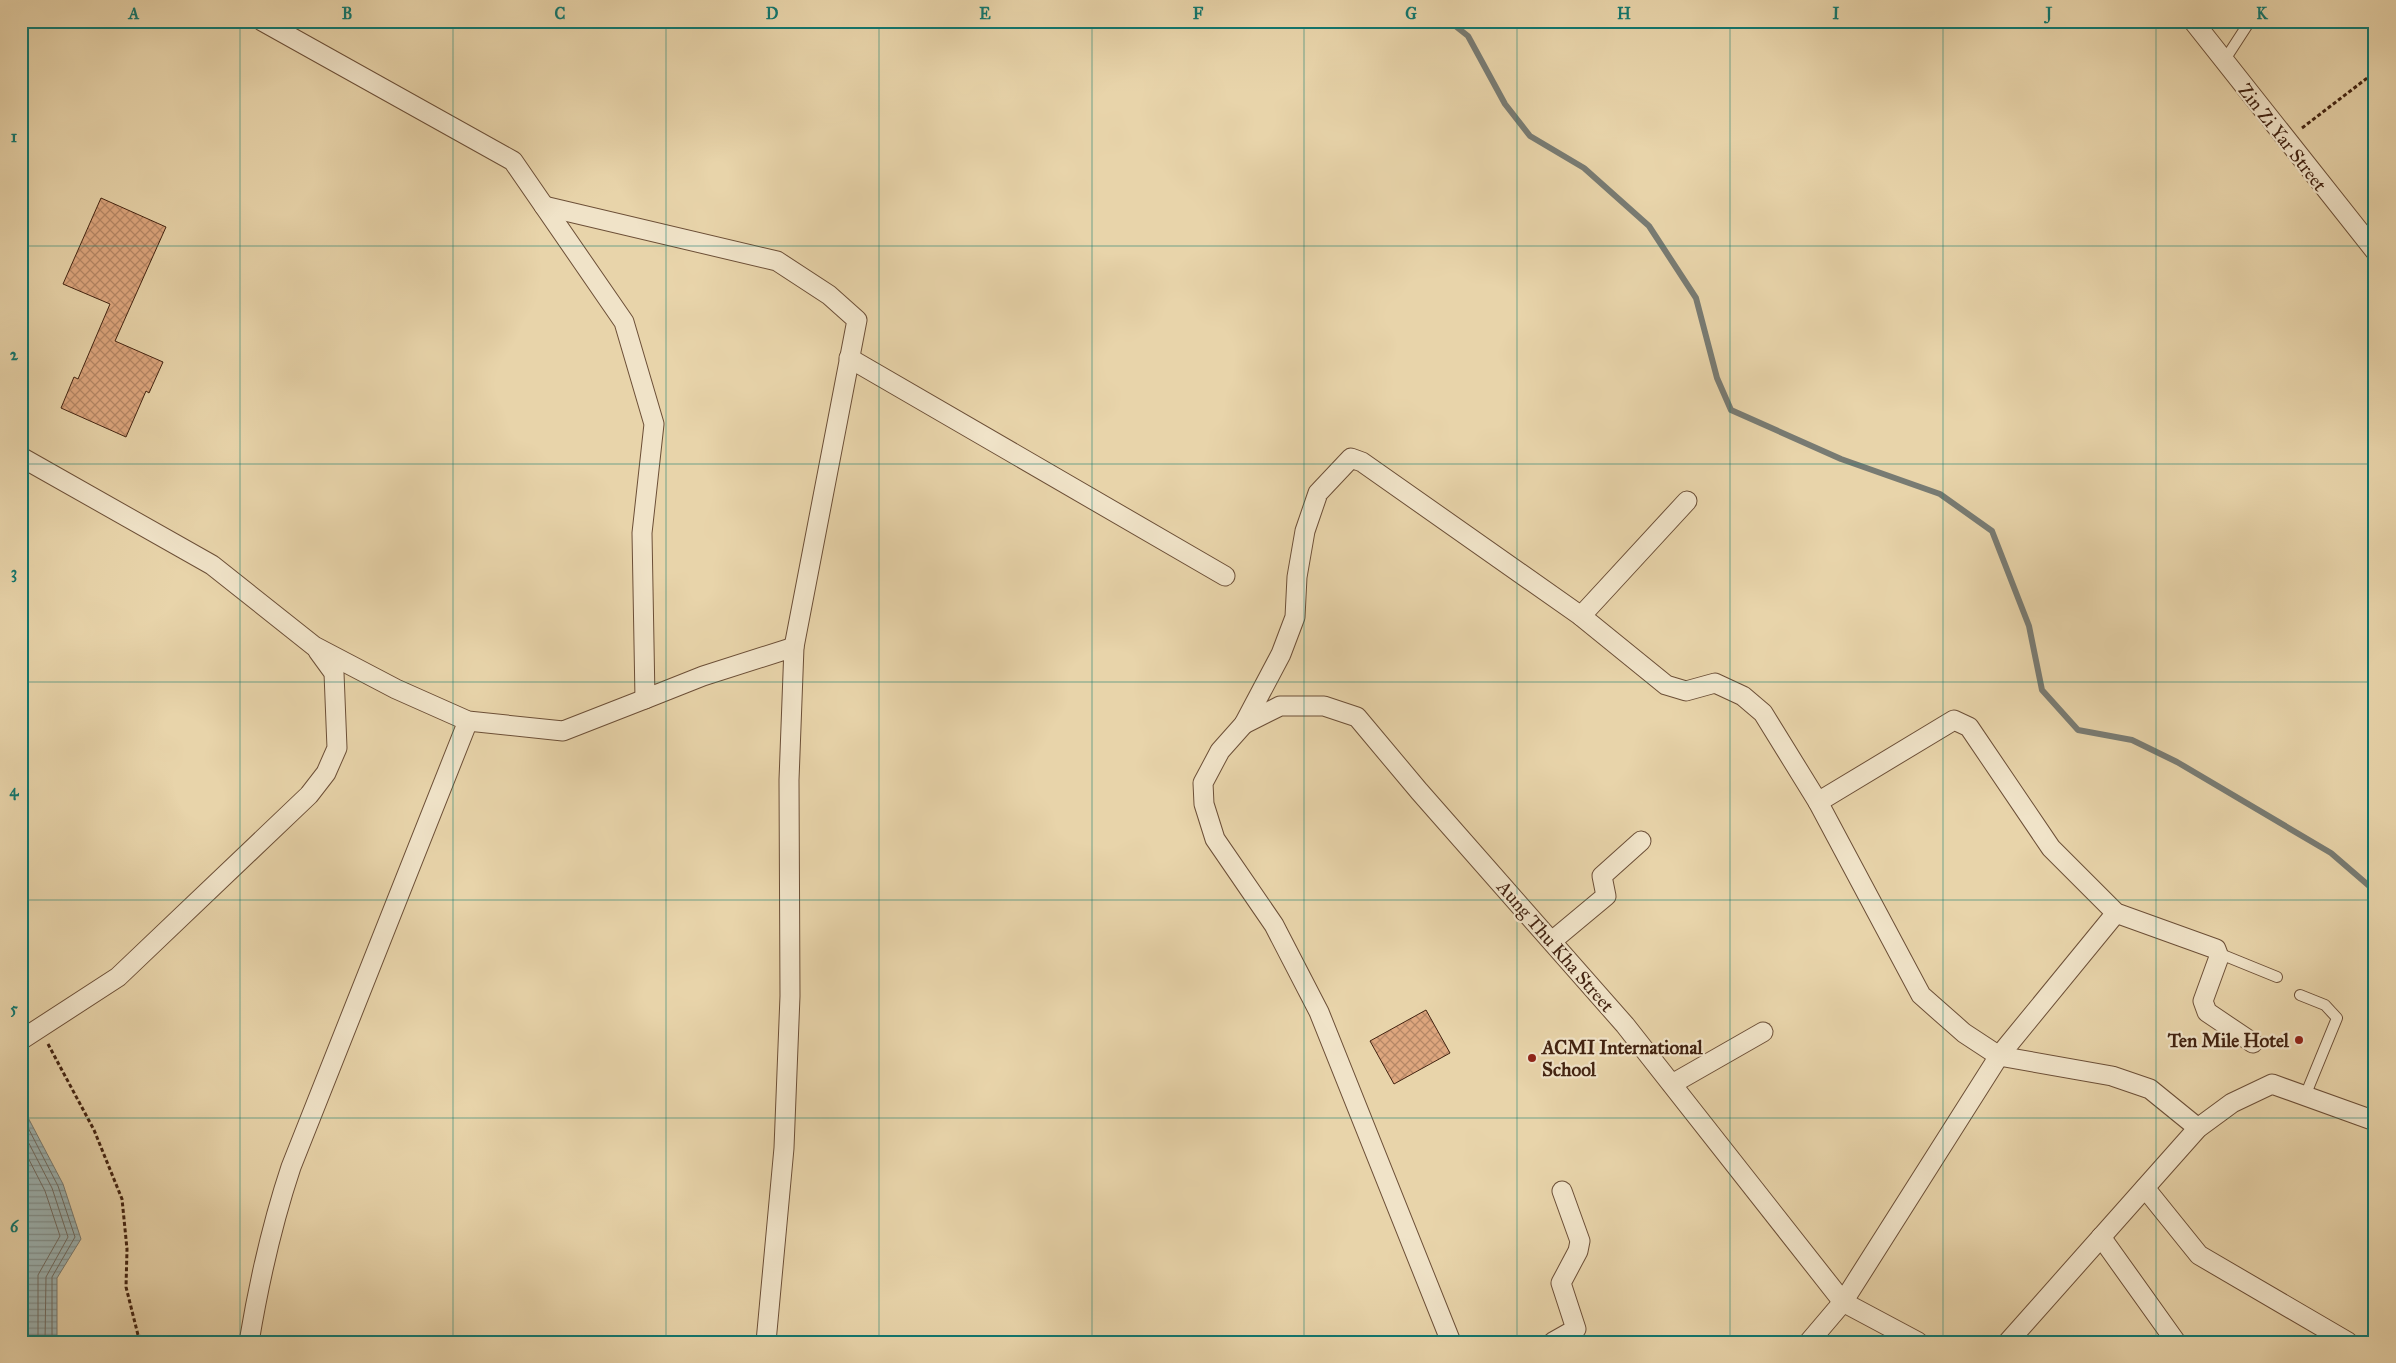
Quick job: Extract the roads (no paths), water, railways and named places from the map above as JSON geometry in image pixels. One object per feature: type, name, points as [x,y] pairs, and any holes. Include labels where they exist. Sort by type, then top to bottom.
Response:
[{"type":"street","points":[[262,21],[513,161],[624,322],[654,424],[642,533],[645,699]]},
{"type":"street","name":"Zin Zi Yar Street","points":[[2194,21],[2286,141],[2375,251]]},
{"type":"street","points":[[544,206],[777,261],[829,295],[857,320],[794,647],[789,780],[789,1034],[784,1148],[766,1342]]},
{"type":"street","points":[[849,358],[1225,576]]},
{"type":"street","points":[[21,457],[212,565],[314,646],[396,689],[468,721],[563,731],[703,676],[794,647]]},
{"type":"street","points":[[1451,1342],[1319,1012],[1274,925],[1215,839],[1204,804],[1203,783],[1220,751],[1244,724],[1281,654],[1295,618],[1296,577],[1305,531],[1318,493],[1351,458],[1362,462],[1581,616],[1666,685],[1686,691],[1715,683],[1742,696],[1763,713],[1818,802],[1921,995],[1964,1033],[1999,1056],[2112,1076],[2150,1089],[2198,1128]]},
{"type":"street","points":[[1581,616],[1687,501]]},
{"type":"street","points":[[21,1040],[118,977],[309,794],[326,773],[337,748],[334,673],[314,646]]},
{"type":"street","name":"Aung Thu Kha Street","points":[[1244,724],[1280,706],[1324,706],[1357,717],[1419,791],[1625,1025],[1843,1302],[1918,1342]]},
{"type":"street","points":[[1818,802],[1954,720],[1969,728],[2051,848],[2116,914],[2216,949],[2219,957],[2203,1001],[2207,1012],[2252,1043]]},
{"type":"street","points":[[249,1342],[258,1287],[274,1218],[291,1167],[468,721]]},
{"type":"street","points":[[1552,941],[1606,896],[1602,876],[1640,840]]},
{"type":"street","points":[[1808,1342],[1843,1302],[1999,1056],[2116,914]]},
{"type":"street","points":[[1672,1084],[1763,1032]]},
{"type":"street","points":[[2008,1342],[2198,1128],[2232,1103],[2272,1084],[2375,1121]]},
{"type":"street","points":[[2144,1188],[2199,1254],[2348,1342]]},
{"type":"street","points":[[1553,1342],[1576,1329],[1561,1283],[1578,1251],[1580,1241],[1562,1191]]},
{"type":"street","points":[[2101,1237],[2176,1342]]},
{"type":"lane","points":[[2224,61],[2250,21]]},
{"type":"lane","points":[[2218,953],[2277,977]]},
{"type":"lane","points":[[2300,995],[2325,1005],[2336,1018],[2305,1096]]},
{"type":"water","points":[[23,1108],[63,1184],[81,1239],[57,1278],[57,1342],[21,1342],[21,1109]]},
{"type":"waterway","points":[[1449,21],[1468,36],[1505,104],[1530,136],[1584,168],[1649,226],[1696,298],[1717,378],[1731,410],[1841,459],[1940,494],[1992,531],[2029,626],[2042,690],[2078,730],[2132,740],[2177,762],[2331,853],[2375,891]]},
{"type":"place","name":"Ten Mile Hotel","points":[[2299,1040]]},
{"type":"place","name":"ACMI International School","points":[[1532,1058]]}]
